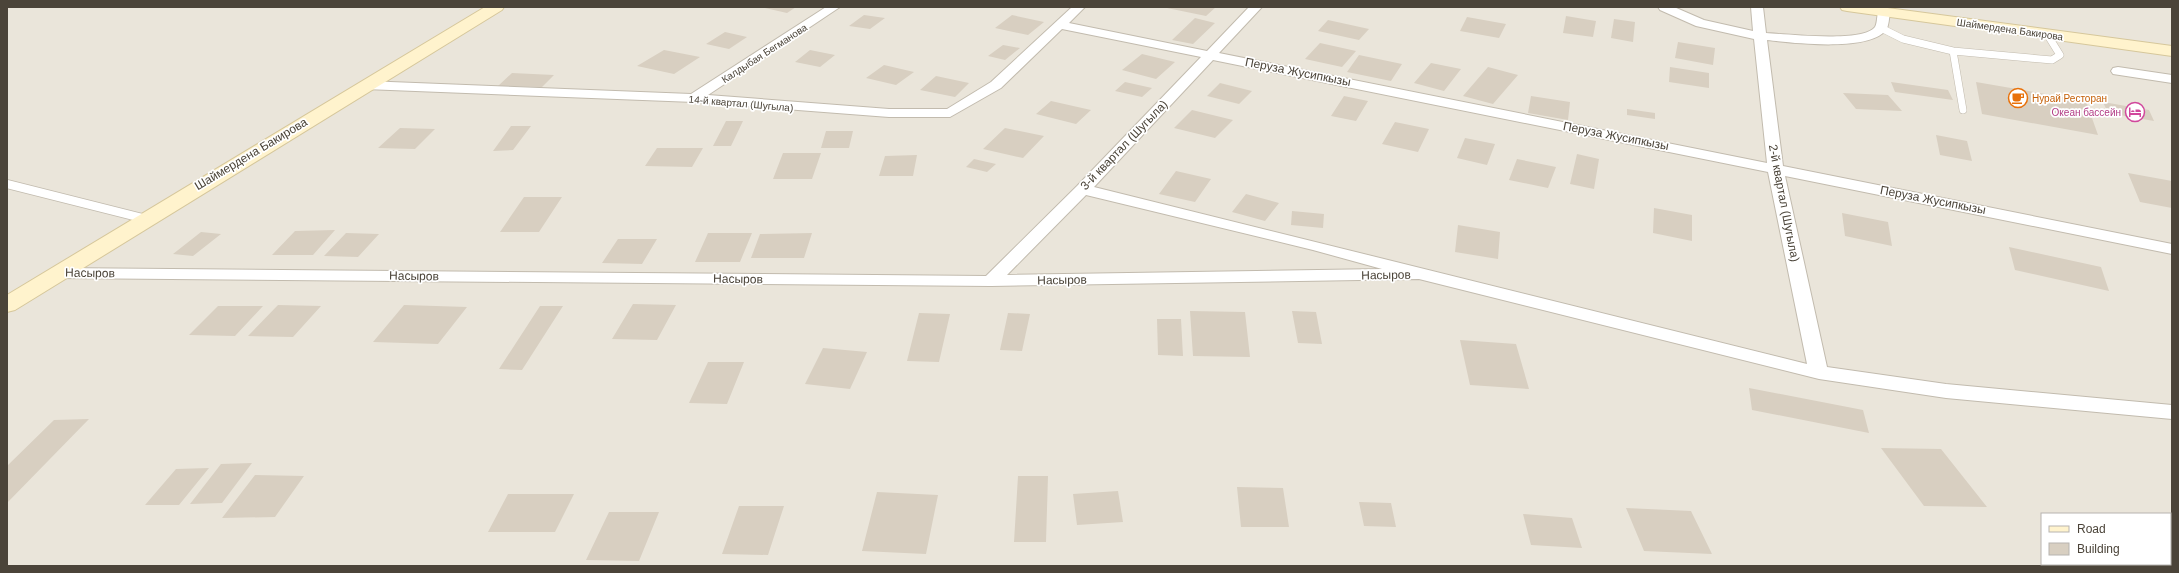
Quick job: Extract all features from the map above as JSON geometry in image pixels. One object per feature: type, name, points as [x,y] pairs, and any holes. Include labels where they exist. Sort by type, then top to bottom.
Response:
[{"type":"street","name":"Шаймердена Бакирова","points":[[7,304],[365,85],[497,7]]},
{"type":"street","name":"Калдыбая Бегманова","points":[[694,98],[834,7]]},
{"type":"street","name":"14-й квартал (Шугыла)","points":[[365,85],[694,98],[889,113],[950,113],[996,84],[1080,7]]},
{"type":"street","name":"3-й квартал (Шугыла)","points":[[991,282],[1083,189],[1256,7]]},
{"type":"street","points":[[1664,7],[1700,23],[1760,36],[1821,41],[1869,37],[1882,28],[1884,12]]},
{"type":"street","name":"2-й квартал (Шугыла)","points":[[1757,7],[1774,168],[1819,373]]},
{"type":"street","name":"Шаймердена Бакирова","points":[[1847,7],[2172,51]]},
{"type":"street","name":"Перуза Жусипкызы","points":[[1059,25],[1211,54],[2172,249]]},
{"type":"street","points":[[2118,72],[2172,79]]},
{"type":"street","points":[[1083,189],[1318,246],[1419,274],[1794,368],[1819,373],[1946,391],[2172,412]]},
{"type":"street","name":"Насыров","points":[[57,273],[991,282],[1419,274]]},
{"type":"lane","points":[[1882,28],[1903,39],[1953,51],[2037,60],[2052,60],[2060,55],[2047,34]]},
{"type":"lane","points":[[1953,51],[1963,110]]},
{"type":"lane","points":[[7,184],[146,218]]},
{"type":"shaded area","points":[[7,7],[2172,7],[2172,566],[7,566]]},
{"type":"building","points":[[796,7],[787,13],[765,8]]},
{"type":"building","points":[[1216,7],[1206,16],[1167,8]]},
{"type":"building","points":[[864,15],[885,18],[870,29],[849,26]]},
{"type":"building","points":[[1012,15],[1044,22],[1028,35],[995,28]]},
{"type":"building","points":[[1566,16],[1596,21],[1593,37],[1563,33]]},
{"type":"building","points":[[1467,17],[1506,24],[1499,38],[1460,31]]},
{"type":"building","points":[[1195,18],[1215,23],[1193,44],[1172,40]]},
{"type":"building","points":[[1614,19],[1635,22],[1633,42],[1611,38]]},
{"type":"building","points":[[1328,20],[1369,29],[1359,40],[1318,31]]},
{"type":"building","points":[[725,32],[747,37],[729,49],[706,44]]},
{"type":"building","points":[[1678,42],[1715,48],[1713,65],[1675,58]]},
{"type":"building","points":[[1320,43],[1356,51],[1342,67],[1305,59]]},
{"type":"building","points":[[1003,45],[1020,48],[1005,60],[988,56]]},
{"type":"building","points":[[664,50],[700,57],[674,74],[637,66]]},
{"type":"building","points":[[810,50],[835,55],[820,67],[795,62]]},
{"type":"building","points":[[1142,54],[1175,62],[1156,79],[1122,70]]},
{"type":"building","points":[[1359,55],[1402,64],[1391,81],[1347,72]]},
{"type":"building","points":[[1431,63],[1461,69],[1444,91],[1414,83]]},
{"type":"building","points":[[884,65],[914,72],[896,85],[866,78]]},
{"type":"building","points":[[1488,67],[1518,75],[1493,104],[1463,96]]},
{"type":"building","points":[[1670,67],[1709,73],[1709,88],[1669,82]]},
{"type":"building","points":[[512,73],[554,75],[542,87],[498,86]]},
{"type":"building","points":[[936,76],[969,83],[955,97],[920,90]]},
{"type":"building","points":[[1125,82],[1152,88],[1142,97],[1115,91]]},
{"type":"building","points":[[1891,82],[1948,90],[1953,100],[1895,92]]},
{"type":"building","points":[[1976,82],[2086,101],[2098,135],[1982,114]]},
{"type":"building","points":[[1220,83],[1252,91],[1239,104],[1207,96]]},
{"type":"building","points":[[1843,93],[1888,95],[1902,111],[1856,109]]},
{"type":"building","points":[[1344,96],[1368,101],[1356,121],[1331,116]]},
{"type":"building","points":[[1531,96],[1570,102],[1568,120],[1528,113]]},
{"type":"building","points":[[1051,101],[1091,110],[1076,124],[1036,114]]},
{"type":"building","points":[[2103,102],[2149,110],[2154,121],[2108,113]]},
{"type":"building","points":[[1627,109],[1655,113],[1655,119],[1627,115]]},
{"type":"building","points":[[1192,110],[1233,120],[1215,138],[1174,128]]},
{"type":"building","points":[[726,121],[743,121],[731,146],[713,146]]},
{"type":"building","points":[[1395,122],[1429,129],[1418,152],[1382,144]]},
{"type":"building","points":[[511,126],[531,126],[513,150],[493,151]]},
{"type":"building","points":[[400,128],[435,129],[415,149],[378,148]]},
{"type":"building","points":[[1005,128],[1044,136],[1023,158],[983,149]]},
{"type":"building","points":[[826,131],[853,131],[849,148],[821,148]]},
{"type":"building","points":[[1936,135],[1967,141],[1972,161],[1940,155]]},
{"type":"building","points":[[1465,138],[1495,144],[1487,165],[1457,158]]},
{"type":"building","points":[[657,148],[703,148],[692,167],[645,166]]},
{"type":"building","points":[[783,153],[821,153],[812,179],[773,179]]},
{"type":"building","points":[[1577,154],[1599,159],[1594,189],[1570,184]]},
{"type":"building","points":[[917,155],[913,176],[879,176],[885,156]]},
{"type":"building","points":[[974,159],[996,164],[987,172],[966,167]]},
{"type":"building","points":[[1517,159],[1556,167],[1548,188],[1509,180]]},
{"type":"building","points":[[1176,171],[1211,179],[1195,202],[1159,194]]},
{"type":"building","points":[[2128,173],[2172,181],[2172,208],[2140,202]]},
{"type":"building","points":[[1246,194],[1279,203],[1265,221],[1232,212]]},
{"type":"building","points":[[524,197],[562,197],[539,232],[500,232]]},
{"type":"building","points":[[1654,208],[1692,215],[1692,241],[1653,233]]},
{"type":"building","points":[[1292,211],[1324,214],[1323,228],[1291,225]]},
{"type":"building","points":[[1842,213],[1888,222],[1892,246],[1845,236]]},
{"type":"building","points":[[1458,225],[1500,232],[1498,259],[1455,252]]},
{"type":"building","points":[[335,230],[313,255],[272,255],[295,231]]},
{"type":"building","points":[[201,232],[221,234],[193,256],[173,254]]},
{"type":"building","points":[[346,233],[379,234],[358,257],[324,256]]},
{"type":"building","points":[[708,233],[752,233],[740,262],[695,262]]},
{"type":"building","points":[[812,233],[804,258],[751,258],[760,234]]},
{"type":"building","points":[[618,239],[657,239],[642,264],[602,263]]},
{"type":"building","points":[[2009,247],[2101,267],[2109,291],[2015,270]]},
{"type":"building","points":[[633,304],[676,305],[657,340],[612,339]]},
{"type":"building","points":[[278,305],[321,306],[293,337],[248,336]]},
{"type":"building","points":[[404,305],[467,307],[438,344],[373,342]]},
{"type":"building","points":[[218,306],[263,306],[235,336],[189,335]]},
{"type":"building","points":[[540,306],[563,306],[522,370],[499,369]]},
{"type":"building","points":[[1190,311],[1245,312],[1250,357],[1193,356]]},
{"type":"building","points":[[1292,311],[1316,312],[1322,344],[1298,343]]},
{"type":"building","points":[[919,313],[950,314],[939,362],[907,361]]},
{"type":"building","points":[[1008,313],[1030,314],[1022,351],[1000,350]]},
{"type":"building","points":[[1157,319],[1181,319],[1183,356],[1158,355]]},
{"type":"building","points":[[1460,340],[1516,344],[1529,389],[1470,385]]},
{"type":"building","points":[[823,348],[867,352],[850,389],[805,384]]},
{"type":"building","points":[[708,362],[744,362],[727,404],[689,403]]},
{"type":"building","points":[[1749,388],[1863,410],[1869,433],[1752,410]]},
{"type":"building","points":[[89,419],[7,503],[7,466],[54,420]]},
{"type":"building","points":[[1881,448],[1941,449],[1987,507],[1924,506]]},
{"type":"building","points":[[252,463],[222,503],[190,504],[221,464]]},
{"type":"building","points":[[209,468],[179,505],[145,505],[176,469]]},
{"type":"building","points":[[255,475],[304,476],[275,517],[222,518]]},
{"type":"building","points":[[1018,476],[1048,476],[1046,542],[1014,542]]},
{"type":"building","points":[[1237,487],[1283,488],[1289,527],[1241,527]]},
{"type":"building","points":[[1118,491],[1123,522],[1077,525],[1073,494]]},
{"type":"building","points":[[877,492],[938,495],[926,554],[862,551]]},
{"type":"building","points":[[508,494],[574,494],[555,532],[488,532]]},
{"type":"building","points":[[1359,502],[1391,503],[1396,527],[1364,526]]},
{"type":"building","points":[[739,506],[784,506],[768,555],[722,554]]},
{"type":"building","points":[[1626,508],[1691,511],[1712,554],[1644,551]]},
{"type":"building","points":[[609,512],[659,512],[639,561],[586,560]]},
{"type":"building","points":[[1523,514],[1572,518],[1582,548],[1531,545]]},
{"type":"place","name":"Нурай Ресторан","points":[[2018,98]]},
{"type":"place","name":"Океан бассейн","points":[[2135,112]]}]
